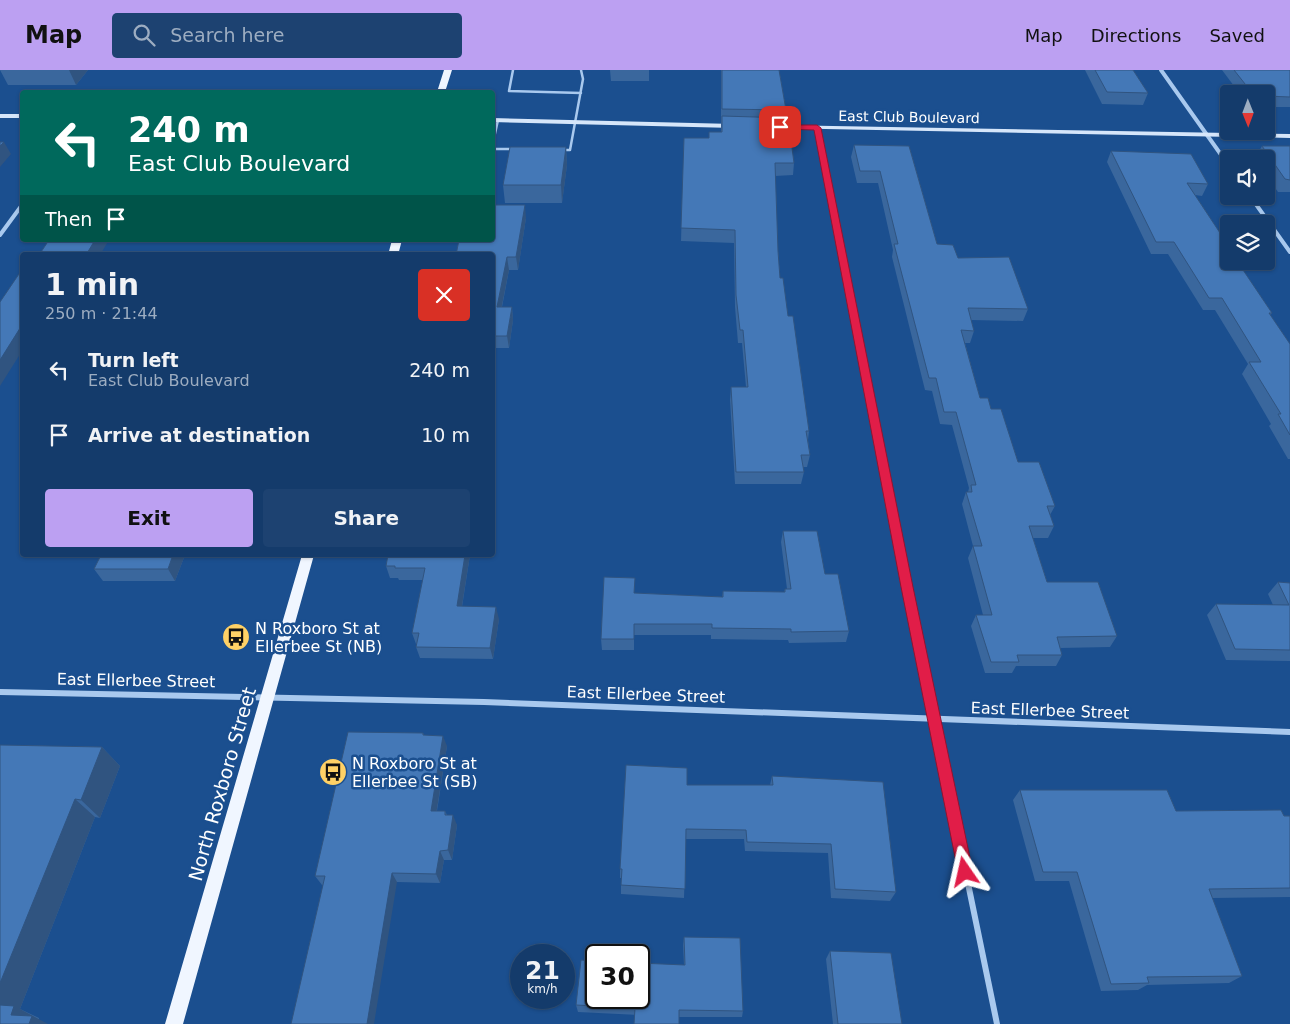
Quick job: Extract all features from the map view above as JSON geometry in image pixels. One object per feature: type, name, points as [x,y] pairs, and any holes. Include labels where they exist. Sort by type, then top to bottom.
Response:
[{"type":"main road","points":[[442,90],[448,70]]},
{"type":"main road","name":"North Roxboro Street","points":[[174,1024],[307,557]]},
{"type":"street","points":[[1161,70],[1220,153]]},
{"type":"street","points":[[0,116],[20,116]]},
{"type":"street","points":[[495,120],[740,126]]},
{"type":"street","name":"East Club Boulevard","points":[[769,126],[1290,136]]},
{"type":"street","points":[[817,128],[934,719],[997,1024]]},
{"type":"street","points":[[1256,205],[1290,252]]},
{"type":"street","points":[[0,235],[20,208]]},
{"type":"street","name":"East Ellerbee Street","points":[[0,692],[590,706],[1290,732]]},
{"type":"lane","points":[[514,70],[509,90],[580,93]]},
{"type":"lane","points":[[560,150],[570,150],[583,79],[581,70]]},
{"type":"lane","points":[[495,148],[522,149]]},
{"type":"building","points":[[722,70],[779,70],[786,110],[722,109]]},
{"type":"building","points":[[1095,70],[1133,70],[1148,93],[1107,92]]},
{"type":"building","points":[[1234,70],[1290,70],[1290,97],[1275,96],[1275,85],[1246,85]]},
{"type":"building","points":[[722,116],[788,118],[794,163],[775,163],[778,251],[780,278],[783,278],[788,316],[793,316],[809,431],[806,431],[810,455],[801,455],[804,472],[736,472],[731,387],[748,387],[743,330],[740,330],[736,295],[735,230],[681,228],[684,138],[709,138],[709,132],[722,132]]},
{"type":"building","points":[[854,145],[909,146],[937,244],[953,245],[958,258],[1009,257],[1028,309],[968,308],[974,331],[961,330],[980,398],[988,398],[991,409],[1001,409],[1018,462],[1039,462],[1055,506],[1047,506],[1054,526],[1029,526],[1047,582],[1098,582],[1117,636],[1057,637],[1062,655],[1017,655],[1019,662],[991,662],[976,615],[992,615],[973,546],[982,546],[966,492],[972,492],[971,485],[976,485],[956,412],[944,412],[936,378],[929,378],[894,244],[898,244],[880,171],[860,171]]},
{"type":"building","points":[[1262,146],[1290,146],[1290,180],[1285,179],[1275,165],[1275,150],[1265,150]]},
{"type":"building","points":[[510,147],[566,147],[561,185],[503,185]]},
{"type":"building","points":[[1111,151],[1191,154],[1208,184],[1187,183],[1220,233],[1220,270],[1243,270],[1290,344],[1290,435],[1278,414],[1281,414],[1249,362],[1261,362],[1222,298],[1209,298],[1174,242],[1156,242]]},
{"type":"building","points":[[495,205],[525,205],[516,257],[507,257],[497,307],[512,307],[507,336],[495,336],[495,252],[457,252],[459,242],[495,242]]},
{"type":"building","points":[[48,242],[94,242],[88,252],[41,252]]},
{"type":"building","points":[[20,272],[20,328],[0,360],[0,302]]},
{"type":"building","points":[[783,531],[817,531],[825,574],[838,574],[849,631],[791,632],[791,629],[712,628],[712,624],[634,624],[634,639],[601,639],[604,577],[635,578],[634,593],[723,597],[723,591],[785,592],[785,589],[791,589]]},
{"type":"building","points":[[100,557],[172,557],[168,569],[94,569]]},
{"type":"building","points":[[388,557],[465,557],[457,606],[496,607],[490,648],[416,647],[419,633],[412,633],[425,568],[395,568],[395,566],[386,566]]},
{"type":"building","points":[[1278,582],[1290,583],[1290,650],[1235,649],[1216,604],[1289,605]]},
{"type":"building","points":[[348,732],[423,733],[423,735],[443,736],[431,811],[445,811],[445,815],[453,815],[448,850],[440,851],[436,874],[392,873],[367,1024],[291,1024],[325,876],[315,876]]},
{"type":"building","points":[[0,745],[102,747],[81,800],[75,799],[0,983]]},
{"type":"building","points":[[626,765],[687,768],[687,785],[773,785],[772,776],[883,782],[896,892],[835,889],[831,844],[747,842],[746,830],[686,829],[685,889],[621,885],[622,869],[620,869]]},
{"type":"building","points":[[1020,790],[1167,790],[1176,811],[1281,810],[1284,816],[1290,816],[1290,888],[1209,889],[1242,976],[1147,977],[1149,983],[1111,984],[1077,872],[1043,872]]},
{"type":"building","points":[[684,937],[740,938],[743,1011],[679,1010],[679,1024],[634,1024],[635,1009],[650,1009],[650,963],[685,965]]},
{"type":"building","points":[[830,951],[891,953],[902,1024],[838,1024]]},
{"type":"building","points":[[581,960],[585,960],[585,1005],[576,1005]]},
{"type":"building","points":[[0,1005],[14,1006],[11,1015],[32,1016],[29,1024],[0,1024]]},
{"type":"place","name":"N Roxboro St at Ellerbee St (NB)","points":[[236,637]]},
{"type":"place","name":"N Roxboro St at Ellerbee St (SB)","points":[[333,772]]},
{"type":"route","points":[[780,127],[817,128],[965,872]]}]
